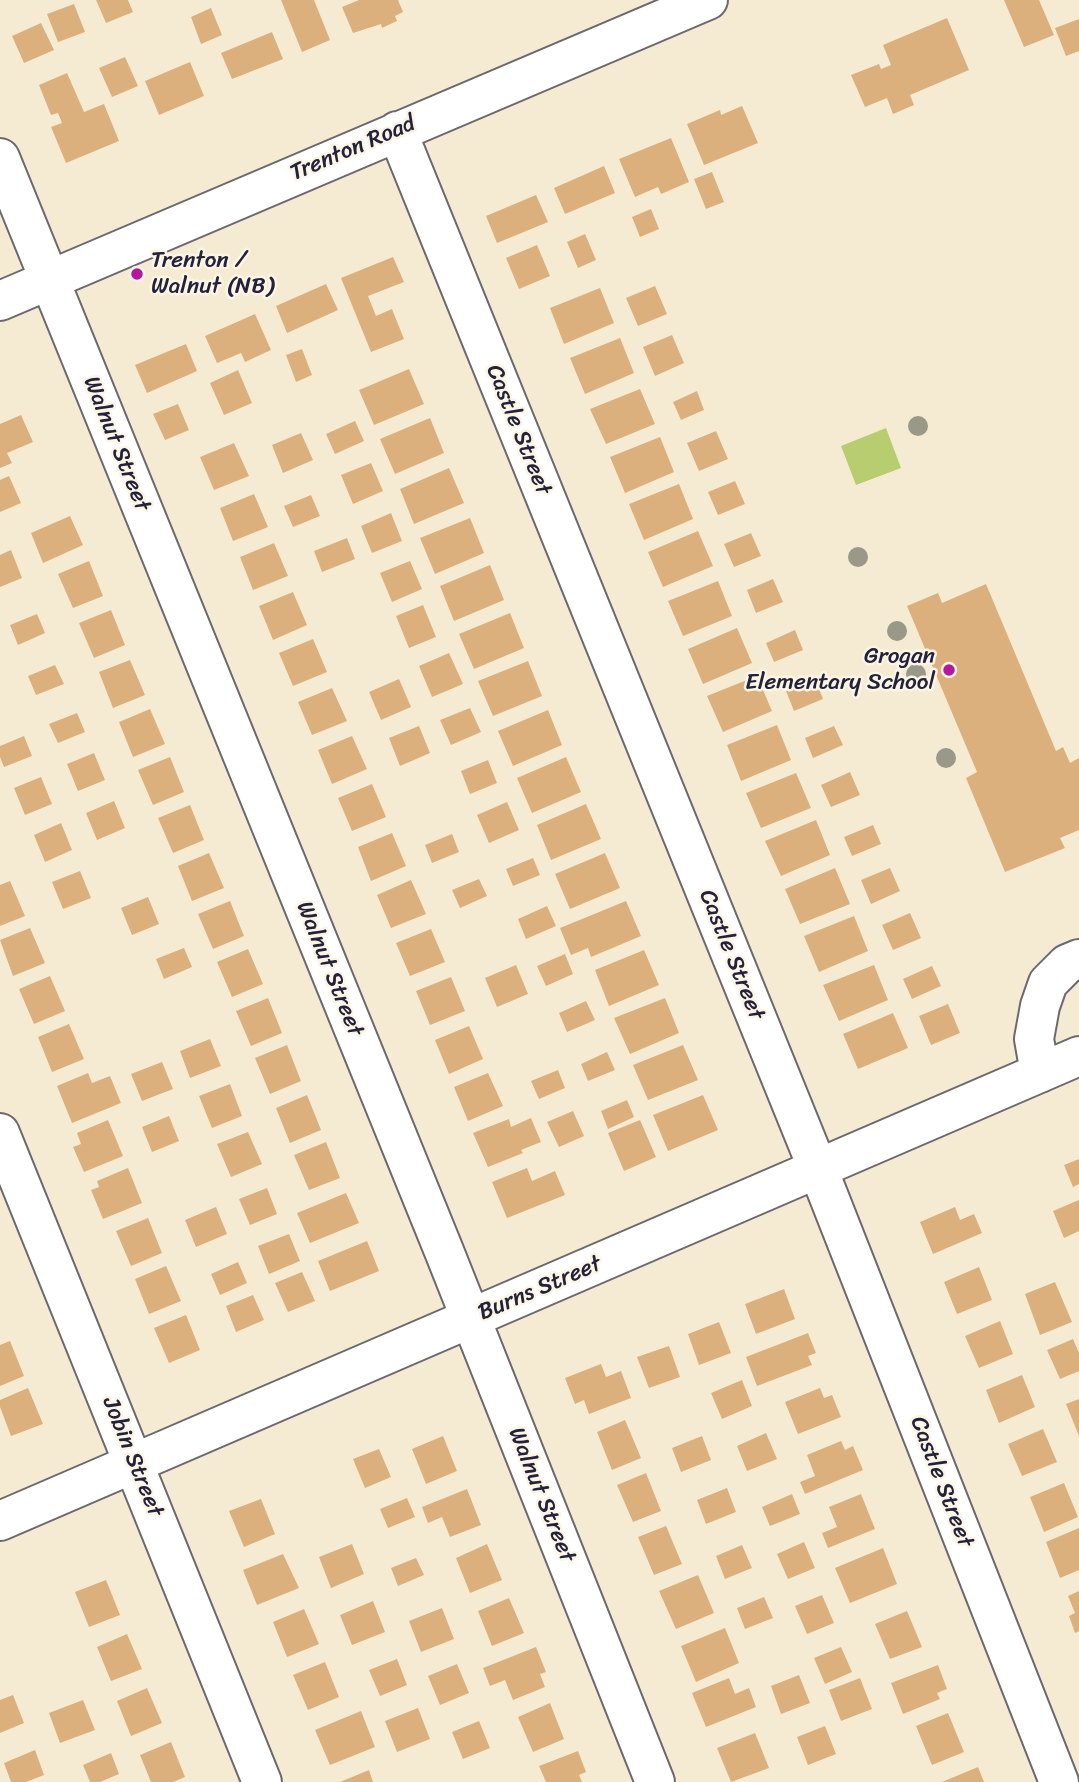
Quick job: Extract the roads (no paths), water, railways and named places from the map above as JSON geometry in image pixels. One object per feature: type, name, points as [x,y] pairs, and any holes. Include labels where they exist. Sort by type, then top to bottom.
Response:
[{"type":"street","name":"Trenton Road","points":[[0,301],[708,0]]},
{"type":"street","name":"Castle Street","points":[[397,131],[818,1169],[1059,1782]]},
{"type":"street","name":"Walnut Street","points":[[0,158],[471,1318],[655,1782]]},
{"type":"street","points":[[1040,1073],[1034,1039],[1040,1006],[1048,983],[1067,964],[1079,959]]},
{"type":"street","name":"Burns Street","points":[[0,1521],[1079,1056]]},
{"type":"street","name":"Jobin Street","points":[[0,1133],[262,1782]]},
{"type":"place","name":"Trenton / Walnut (NB)","points":[[137,274]]},
{"type":"place","name":"Grogan Elementary School","points":[[949,670]]}]
